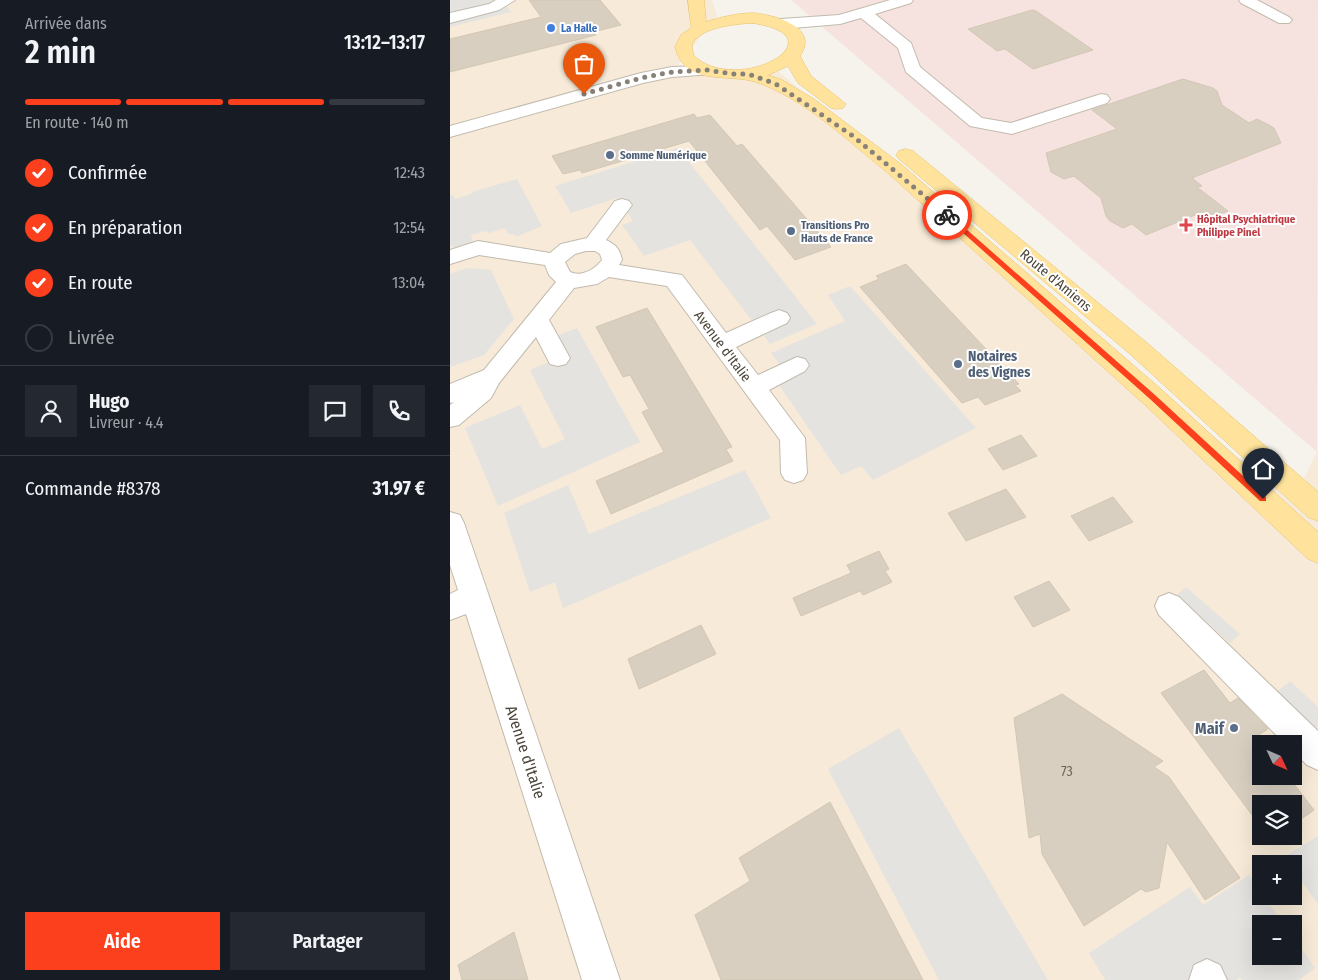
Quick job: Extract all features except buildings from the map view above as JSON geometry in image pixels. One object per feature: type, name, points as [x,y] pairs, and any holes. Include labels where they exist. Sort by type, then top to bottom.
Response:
[{"type":"main road","points":[[696,0],[699,29]]},
{"type":"main road","points":[[733,6],[752,18]]},
{"type":"main road","points":[[781,24],[752,18],[733,19],[715,23],[699,29],[686,42],[684,50],[687,58],[695,65],[707,70],[726,74],[748,74],[773,67],[794,49]]},
{"type":"main road","name":"Route d'Amiens","points":[[781,24],[795,35],[794,49],[804,79],[906,155],[1138,348],[1318,509]]},
{"type":"main road","points":[[748,74],[776,84],[804,102],[853,136],[895,169],[1153,397],[1318,550]]},
{"type":"street","points":[[450,18],[494,7],[508,0]]},
{"type":"street","points":[[781,24],[840,18],[906,0]]},
{"type":"street","points":[[1246,0],[1284,20]]},
{"type":"street","points":[[864,12],[905,46],[912,69],[976,122],[1012,129],[1101,99]]},
{"type":"street","points":[[794,49],[840,18]]},
{"type":"street","points":[[450,120],[659,60],[684,50]]},
{"type":"street","points":[[450,132],[641,78],[672,72],[707,70]]},
{"type":"street","points":[[593,244],[622,205]]},
{"type":"street","points":[[450,257],[478,248],[554,260],[576,245],[593,244],[610,251],[612,260],[606,270],[593,278],[569,280],[557,274],[554,269],[554,260]]},
{"type":"street","name":"Avenue d'Italie","points":[[606,270],[674,280],[792,438],[794,473]]},
{"type":"street","points":[[450,418],[482,392],[492,376],[569,280]]},
{"type":"street","points":[[538,318],[558,358]]},
{"type":"street","points":[[721,344],[779,318]]},
{"type":"street","points":[[754,387],[797,365]]},
{"type":"street","points":[[450,394],[492,376]]},
{"type":"street","name":"Avenue d'Italie","points":[[450,523],[462,602],[600,980]]},
{"type":"street","points":[[1169,606],[1318,754]]},
{"type":"shaded area","points":[[450,0],[712,0],[717,16],[678,65],[779,72],[1292,502],[1318,450],[1318,980],[450,980]]},
{"type":"shaded area","points":[[450,0],[502,0],[511,12],[450,27]]},
{"type":"shaded area","name":"Hôpital Psychiatrique Philippe Pinel","points":[[791,0],[1318,0],[1317,452]]},
{"type":"shaded area","points":[[678,148],[817,324],[770,344],[690,240],[644,256],[622,225],[633,221],[617,198],[571,213],[555,186]]},
{"type":"shaded area","points":[[517,179],[542,226],[516,237],[516,235],[508,234],[505,228],[489,233],[486,231],[471,235],[473,242],[453,248],[450,243],[450,196],[453,195],[455,199]]},
{"type":"shaded area","points":[[467,268],[491,270],[514,319],[484,355],[450,367],[450,274]]},
{"type":"shaded area","points":[[850,286],[976,428],[873,480],[861,466],[841,475],[779,385],[791,379],[771,353],[845,321],[828,295]]},
{"type":"shaded area","points":[[577,328],[640,442],[498,506],[465,428],[520,405],[542,449],[565,439],[530,370],[558,358],[548,339]]},
{"type":"shaded area","points":[[745,470],[771,518],[563,608],[555,582],[530,592],[504,513],[568,485],[589,534]]},
{"type":"shaded area","points":[[1186,587],[1240,634],[1230,643],[1177,595]]},
{"type":"shaded area","points":[[1290,681],[1318,707],[1318,726],[1312,731],[1274,694]]},
{"type":"shaded area","points":[[899,728],[1048,980],[939,980],[828,769]]},
{"type":"shaded area","points":[[1318,836],[1318,904],[1302,881],[1302,855],[1287,855]]},
{"type":"shaded area","points":[[1249,875],[1252,880],[1252,905],[1270,905],[1277,915],[1252,915],[1252,965],[1302,965],[1302,949],[1315,968],[1299,980],[1242,980],[1240,977],[1236,980],[1105,980],[1089,953],[1190,887],[1203,905]]},
{"type":"way so far","points":[[584,94],[641,78],[672,72],[707,70],[720,73],[748,74],[776,84],[853,136],[895,169],[947,215]]},
{"type":"place","name":"La Halle","points":[[551,28]]},
{"type":"place","name":"Somme Numérique","points":[[610,155]]},
{"type":"place","name":"Hôpital Psychiatrique Philippe Pinel","points":[[1186,225]]},
{"type":"place","name":"Transitions Pro Hauts de France","points":[[791,231]]},
{"type":"place","name":"Notaires des Vignes","points":[[958,364]]},
{"type":"place","name":"Maif","points":[[1234,728]]},
{"type":"route","points":[[947,215],[1153,397],[1263,499]]}]
